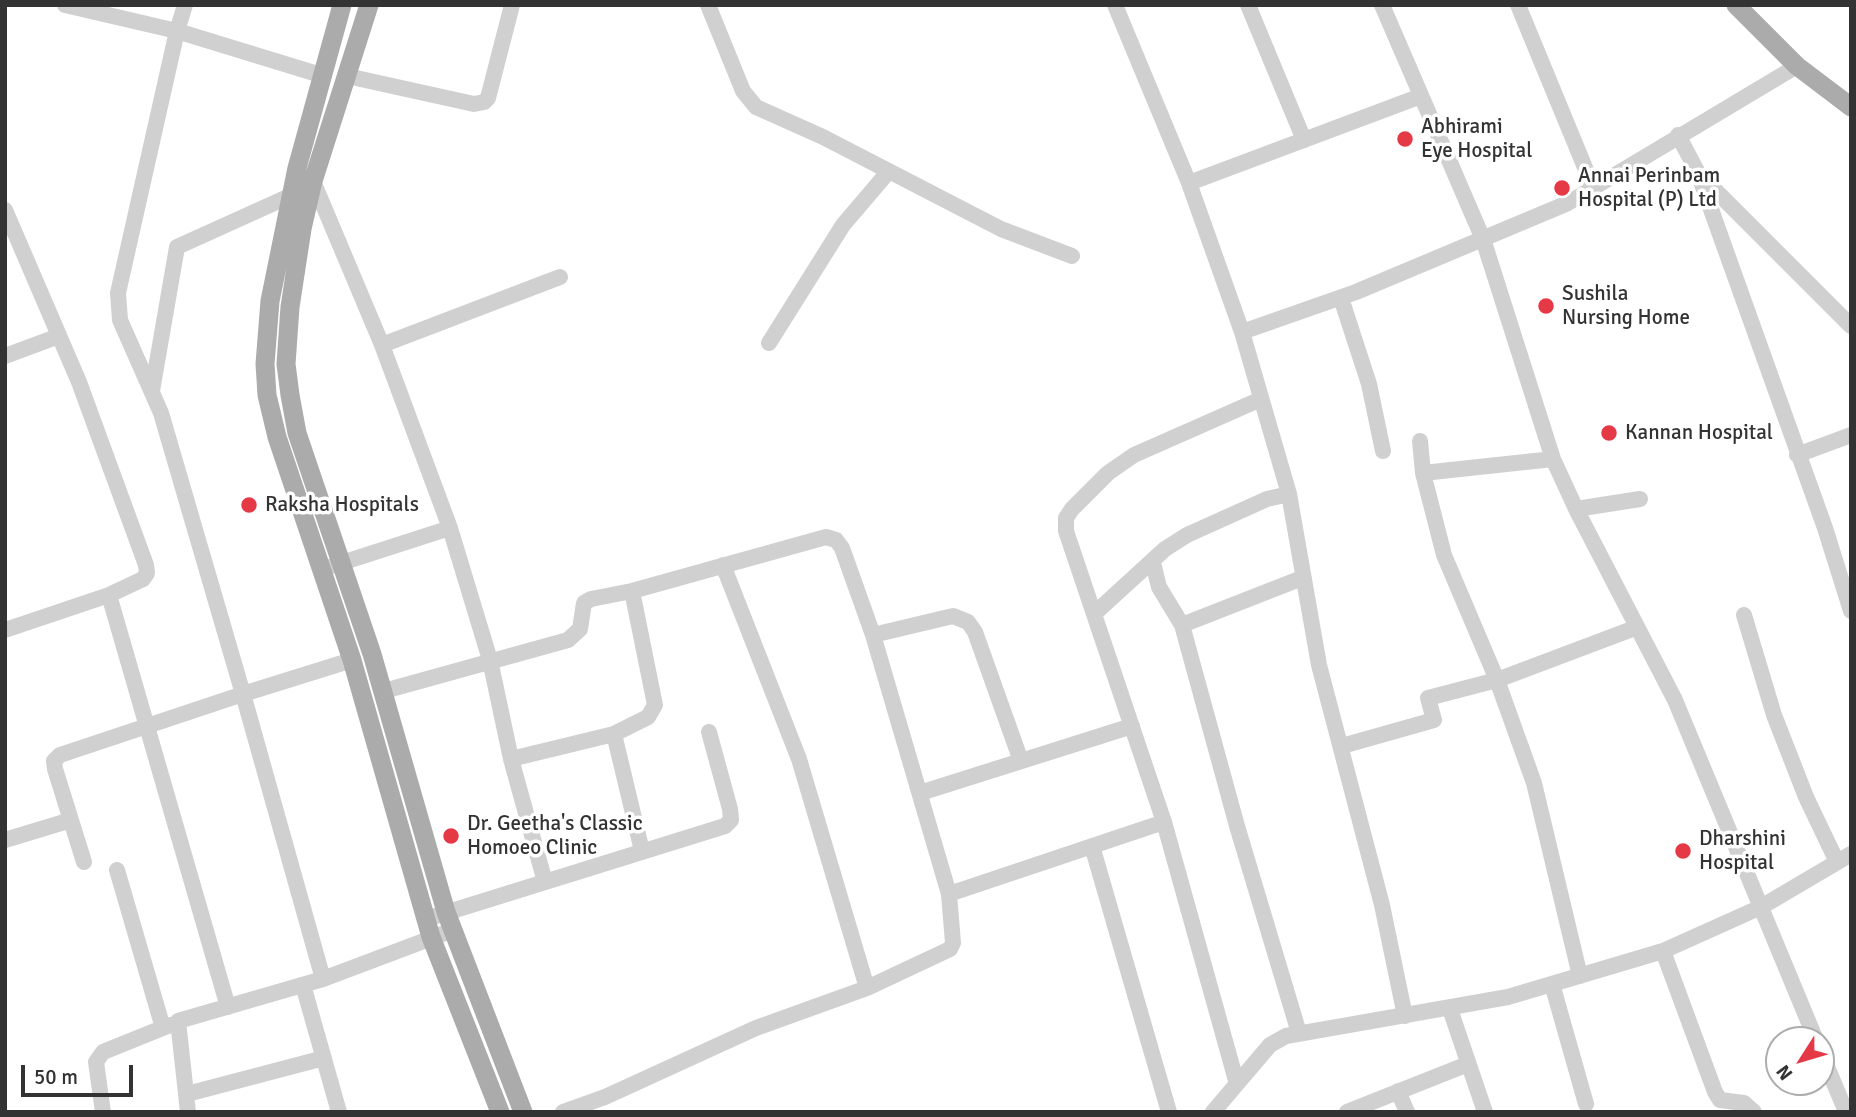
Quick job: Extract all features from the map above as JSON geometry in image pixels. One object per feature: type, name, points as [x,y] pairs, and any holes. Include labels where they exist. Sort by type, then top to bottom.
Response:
[{"type":"main road","points":[[342,5],[292,195],[270,301],[265,363],[267,396],[331,566],[384,691],[412,802],[446,912],[523,1112]]},
{"type":"main road","points":[[369,5],[313,181],[290,307],[286,364],[297,433],[352,660],[428,928],[500,1112]]},
{"type":"main road","points":[[1722,5],[1751,23]]},
{"type":"main road","points":[[1736,5],[1751,23],[1797,66],[1851,107]]},
{"type":"street","points":[[65,5],[177,31],[324,76]]},
{"type":"street","points":[[185,5],[118,293],[120,320],[161,414],[323,979]]},
{"type":"street","points":[[347,76],[474,104],[484,102],[488,98],[512,5]]},
{"type":"street","points":[[708,5],[750,101],[1001,229],[1072,256]]},
{"type":"street","points":[[1115,5],[1189,183],[1242,332],[1289,494],[1319,665],[1382,905],[1405,1017]]},
{"type":"street","points":[[1248,5],[1304,140]]},
{"type":"street","points":[[1382,5],[1483,239],[1553,459],[1635,628],[1675,700],[1810,1026]]},
{"type":"street","points":[[1517,5],[1593,187]]},
{"type":"street","points":[[1242,332],[1341,298],[1568,203],[1797,66]]},
{"type":"street","points":[[1189,183],[1421,96]]},
{"type":"street","points":[[1678,135],[1698,173],[1825,528],[1851,611]]},
{"type":"street","points":[[769,343],[843,225],[889,171]]},
{"type":"street","points":[[1698,173],[1851,327]]},
{"type":"street","points":[[313,181],[382,345],[450,528],[490,660],[511,759],[545,882]]},
{"type":"street","points":[[152,391],[177,247],[292,195]]},
{"type":"street","points":[[5,210],[59,336],[147,573],[143,579],[109,595],[5,630]]},
{"type":"street","points":[[382,345],[560,277]]},
{"type":"street","points":[[1341,298],[1368,384],[1383,451]]},
{"type":"street","points":[[5,356],[59,336]]},
{"type":"street","points":[[1237,1084],[1164,822],[1066,531],[1066,518],[1108,473],[1133,455],[1261,399]]},
{"type":"street","points":[[1797,455],[1851,435]]},
{"type":"street","points":[[1419,441],[1423,472],[1444,555],[1497,680],[1534,783],[1580,976]]},
{"type":"street","points":[[1423,472],[1553,459]]},
{"type":"street","points":[[1094,614],[1165,550],[1187,535],[1267,499],[1289,494]]},
{"type":"street","points":[[1576,509],[1640,499]]},
{"type":"street","points":[[331,566],[450,528]]},
{"type":"street","points":[[384,691],[568,640],[580,629],[584,603],[591,599],[632,591],[827,537],[836,540],[842,548],[873,635],[949,894],[953,943],[950,949],[867,988],[756,1028],[605,1097],[563,1112]]},
{"type":"street","points":[[1153,563],[1159,587],[1182,625],[1237,826],[1300,1033]]},
{"type":"street","points":[[723,565],[799,759],[867,988]]},
{"type":"street","points":[[1182,625],[1302,578]]},
{"type":"street","points":[[511,759],[614,734],[648,717],[655,705],[632,591]]},
{"type":"street","points":[[109,595],[228,1007]]},
{"type":"street","points":[[1213,1112],[1270,1045],[1286,1036],[1340,1024],[1450,1009],[1552,984],[1663,951],[1761,907],[1844,858],[1806,797],[1774,715],[1744,615]]},
{"type":"street","points":[[873,635],[953,616],[968,622],[975,632],[1021,761]]},
{"type":"street","points":[[1342,746],[1434,720],[1428,698],[1497,680],[1635,628]]},
{"type":"street","points":[[84,862],[54,761],[60,755],[352,660]]},
{"type":"street","points":[[919,793],[1132,726]]},
{"type":"street","points":[[103,1112],[96,1062],[103,1052],[178,1021],[323,979],[428,928],[446,912],[716,830],[731,820],[709,732]]},
{"type":"street","points":[[614,734],[642,851]]},
{"type":"street","points":[[5,840],[71,820]]},
{"type":"street","points":[[949,894],[1164,822]]},
{"type":"street","points":[[1092,846],[1169,1112]]},
{"type":"street","points":[[117,870],[163,1028]]},
{"type":"street","points":[[428,928],[453,930]]},
{"type":"street","points":[[1663,951],[1715,1092],[1720,1100],[1744,1103],[1754,1112]]},
{"type":"street","points":[[1552,984],[1586,1104]]},
{"type":"street","points":[[303,985],[339,1112]]},
{"type":"street","points":[[1450,1009],[1485,1112]]},
{"type":"street","points":[[178,1021],[188,1112]]},
{"type":"street","points":[[187,1094],[324,1058]]},
{"type":"street","points":[[1347,1112],[1468,1064]]},
{"type":"street","points":[[1835,1086],[1846,1112]]},
{"type":"street","points":[[1398,1091],[1407,1112]]},
{"type":"place","name":"Abhirami Eye Hospital","points":[[1405,139]]},
{"type":"place","name":"Annai Perinbam Hospital (P) Ltd","points":[[1562,188]]},
{"type":"place","name":"Sushila Nursing Home","points":[[1546,306]]},
{"type":"place","name":"Kannan Hospital","points":[[1609,433]]},
{"type":"place","name":"Raksha Hospitals","points":[[249,505]]},
{"type":"place","name":"Dr. Geetha's Classic Homoeo Clinic","points":[[451,836]]},
{"type":"place","name":"Dharshini Hospital","points":[[1683,851]]}]
